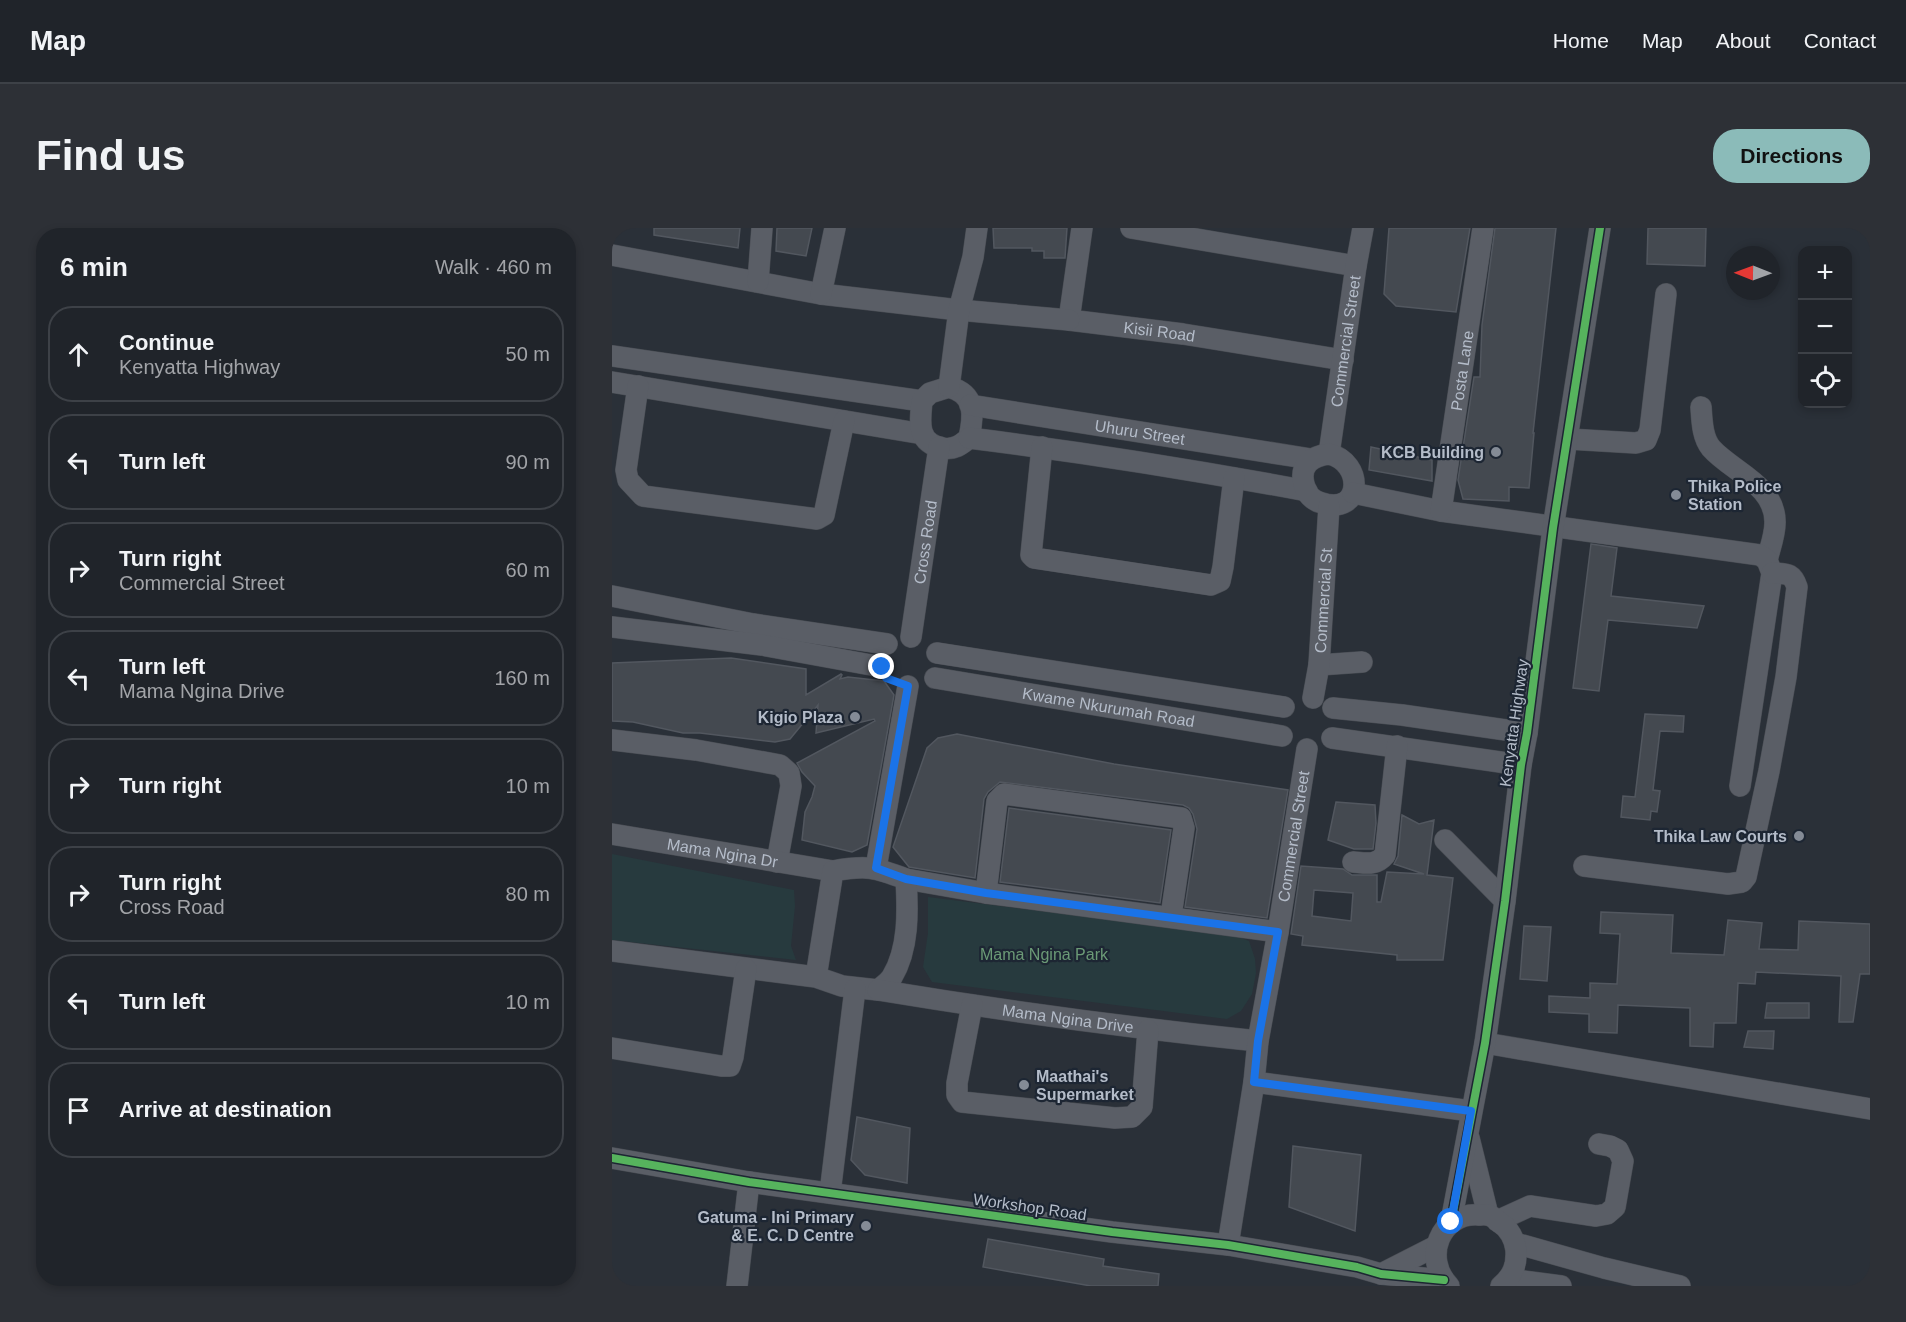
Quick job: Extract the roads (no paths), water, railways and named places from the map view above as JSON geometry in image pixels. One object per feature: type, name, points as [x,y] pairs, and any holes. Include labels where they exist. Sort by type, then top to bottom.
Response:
[{"type":"street","points":[[758,282],[762,228]]},
{"type":"street","points":[[821,294],[835,228]]},
{"type":"street","points":[[949,387],[959,310],[973,257],[976,228]]},
{"type":"street","points":[[1069,320],[1082,228]]},
{"type":"street","points":[[1131,228],[1204,235],[1356,266]]},
{"type":"street","name":"Commercial Street","points":[[1320,457],[1343,360],[1363,228]]},
{"type":"street","name":"Posta Lane","points":[[1441,511],[1483,228]]},
{"type":"street","name":"Kenyatta Highway","points":[[1451,1222],[1485,1043],[1553,528],[1600,228]]},
{"type":"street","name":"Kisii Road","points":[[612,255],[821,294],[1183,334],[1343,360]]},
{"type":"street","points":[[1568,439],[1636,443],[1646,440],[1650,430],[1666,294]]},
{"type":"street","points":[[612,356],[922,401]]},
{"type":"street","points":[[612,382],[844,421],[931,441],[949,449],[969,438],[973,416],[964,394],[958,389],[949,387],[930,393],[922,401],[920,423],[931,441]]},
{"type":"street","points":[[638,386],[626,470],[628,480],[643,496],[817,519],[824,515],[844,421]]},
{"type":"street","name":"Uhuru Street","points":[[970,405],[1320,457]]},
{"type":"street","points":[[1701,407],[1703,430],[1709,447],[1768,495],[1776,524],[1740,786]]},
{"type":"street","name":"Uhuru Street","points":[[969,438],[1042,447],[1307,491]]},
{"type":"street","name":"Cross Road","points":[[911,638],[931,441]]},
{"type":"street","points":[[1042,447],[1032,555],[1034,558],[1211,585],[1220,582],[1234,478]]},
{"type":"street","points":[[1320,457],[1342,460],[1353,475],[1353,493],[1347,502],[1342,504],[1329,506],[1317,502],[1310,497],[1307,491],[1303,482],[1304,473],[1320,457]]},
{"type":"street","points":[[1353,493],[1441,511],[1760,555],[1770,566],[1794,578],[1797,587],[1786,677],[1746,877],[1742,882],[1728,885],[1584,866]]},
{"type":"street","name":"Commercial St","points":[[1313,698],[1319,665],[1329,506]]},
{"type":"street","points":[[612,596],[753,624],[887,644],[902,638],[929,642],[937,653],[939,669],[934,678],[916,686],[908,686],[886,678],[882,667],[887,644]]},
{"type":"street","points":[[612,627],[762,645],[882,667]]},
{"type":"street","name":"Kwame Nkurumah Road","points":[[937,653],[1284,708]]},
{"type":"street","points":[[1319,665],[1362,662]]},
{"type":"street","name":"Kwame Nkurumah Road","points":[[934,678],[1282,736]]},
{"type":"street","points":[[908,686],[876,868],[906,879],[986,893],[1278,932]]},
{"type":"street","points":[[1333,708],[1335,726],[1332,738],[1322,747],[1307,748],[1295,745],[1282,736],[1280,722],[1284,708],[1291,700],[1304,697],[1313,698],[1333,708],[1402,715],[1527,733]]},
{"type":"street","points":[[1332,738],[1521,765]]},
{"type":"street","points":[[612,740],[696,750],[780,765],[789,773],[791,786],[777,862]]},
{"type":"street","points":[[1353,862],[1373,864],[1380,862],[1386,855],[1397,746]]},
{"type":"street","name":"Commercial Street","points":[[1228,1245],[1254,1082],[1258,1041],[1307,748]]},
{"type":"street","points":[[986,893],[997,801],[1004,794],[1181,818],[1184,828],[1171,916]]},
{"type":"street","name":"Mama Ngina Dr","points":[[612,834],[833,871],[857,866],[876,868]]},
{"type":"street","points":[[1445,840],[1505,901]]},
{"type":"street","points":[[612,951],[816,977],[833,871]]},
{"type":"street","points":[[878,990],[891,978],[898,962],[906,930],[906,879]]},
{"type":"street","points":[[612,1048],[730,1066],[746,969]]},
{"type":"street","name":"Mama Ngina Drive","points":[[816,977],[855,989],[878,990],[1148,1030],[1258,1041]]},
{"type":"street","points":[[830,1193],[855,989]]},
{"type":"street","points":[[972,1005],[957,1083],[957,1095],[962,1102],[1115,1119],[1132,1117],[1142,1107],[1148,1030]]},
{"type":"street","points":[[1485,1043],[1870,1108]]},
{"type":"street","points":[[1254,1082],[1471,1111]]},
{"type":"street","name":"Kenyatta Highway","points":[[1467,1132],[1493,1218]]},
{"type":"street","points":[[1493,1218],[1530,1206],[1596,1216],[1607,1214],[1615,1207],[1623,1161],[1618,1150],[1599,1144]]},
{"type":"street","name":"Workshop Road","points":[[612,1158],[749,1182],[1112,1232],[1228,1245],[1357,1267],[1374,1277],[1446,1283]]},
{"type":"street","points":[[737,1286],[749,1182]]},
{"type":"street","points":[[1374,1277],[1436,1246],[1451,1222],[1469,1214],[1493,1218],[1505,1226],[1515,1243],[1516,1262],[1505,1283],[1561,1286]]},
{"type":"street","points":[[1515,1243],[1680,1286]]},
{"type":"street","points":[[1436,1246],[1436,1264],[1446,1283]]},
{"type":"place","name":"KCB Building","points":[[1496,452]]},
{"type":"place","name":"Thika Police Station","points":[[1676,495]]},
{"type":"place","name":"Kigio Plaza","points":[[855,717]]},
{"type":"place","name":"Thika Law Courts","points":[[1799,836]]},
{"type":"place","name":"Maathai's Supermarket","points":[[1024,1085]]},
{"type":"place","name":"Gatuma - Ini Primary & E. C. D Centre","points":[[866,1226]]},
{"type":"park label","name":"Mama Ngina Park","points":[[1044,954]]}]
